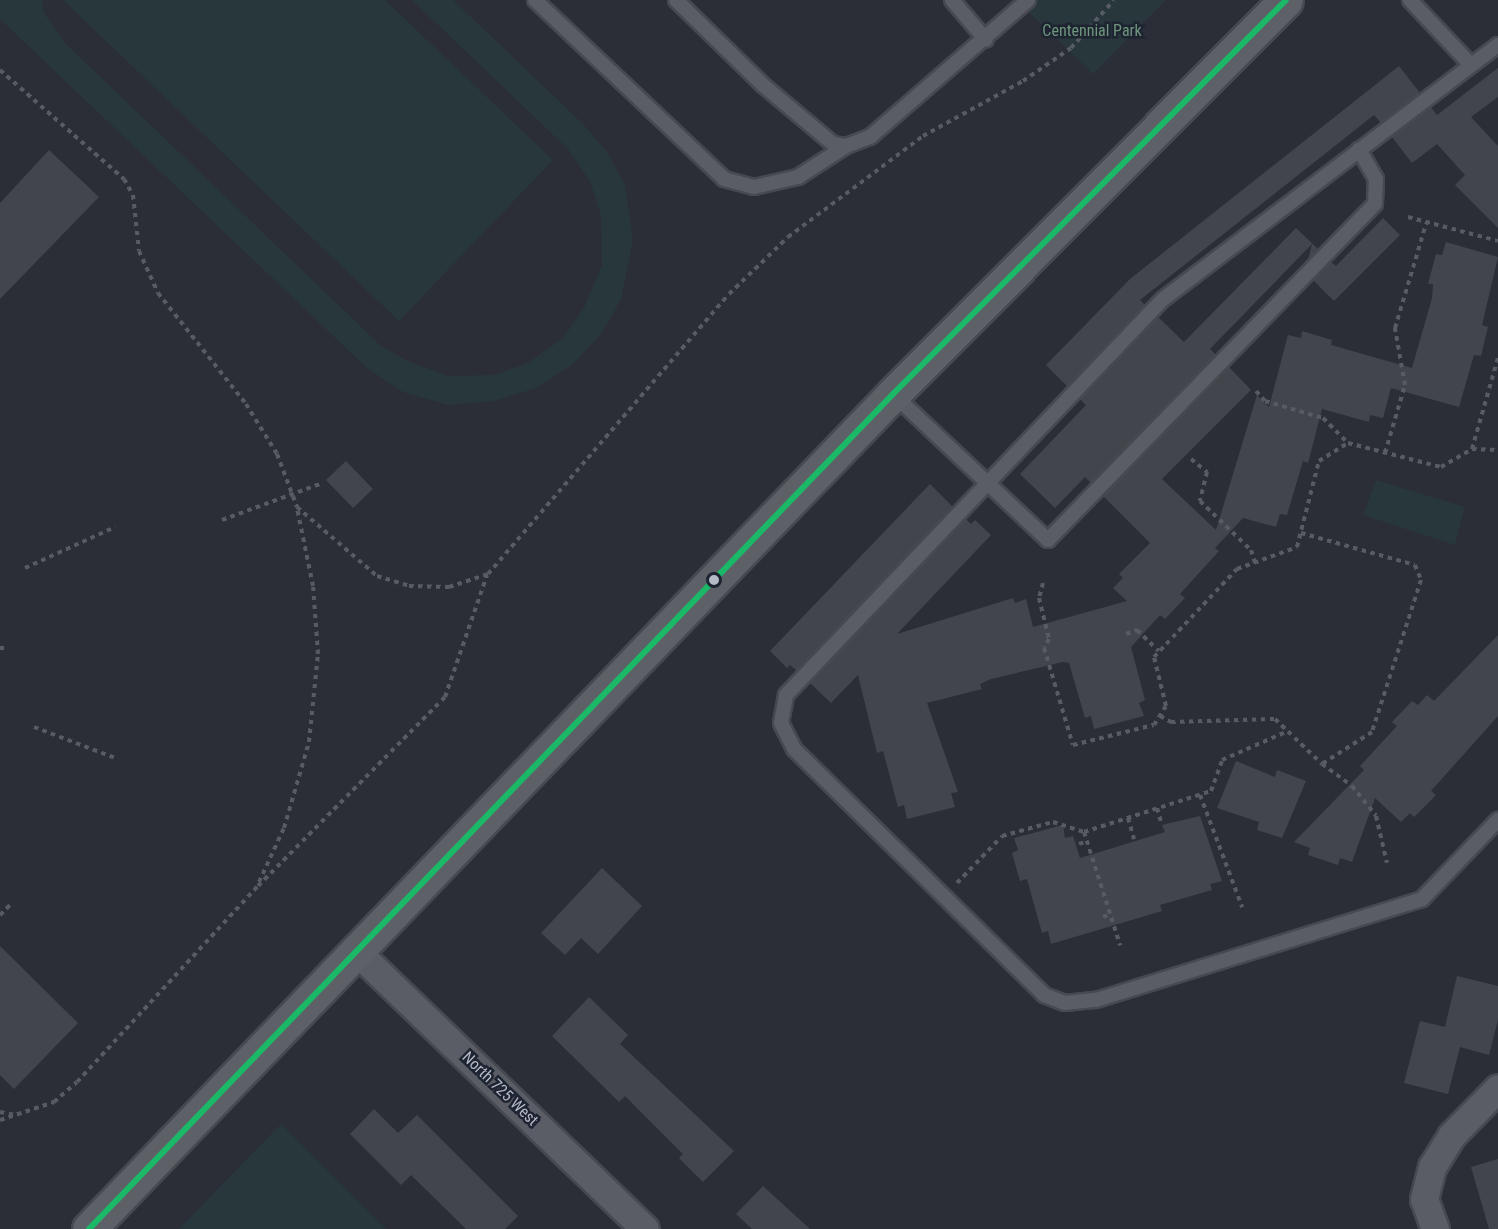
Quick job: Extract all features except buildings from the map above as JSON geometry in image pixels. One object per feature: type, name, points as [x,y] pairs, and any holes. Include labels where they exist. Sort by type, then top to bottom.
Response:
[{"type":"main road","points":[[89,1229],[355,950],[893,394],[1286,0]]},
{"type":"street","name":"North 725 West","points":[[355,950],[645,1229]]},
{"type":"street","points":[[1435,1229],[1424,1200],[1432,1167],[1451,1136],[1498,1088]]},
{"type":"lane","points":[[535,0],[724,179],[754,187],[798,177],[846,146],[870,137],[986,40],[1028,0]]},
{"type":"lane","points":[[676,0],[763,85],[833,144],[846,146]]},
{"type":"lane","points":[[952,0],[986,40]]},
{"type":"lane","points":[[1410,0],[1471,65]]},
{"type":"lane","points":[[1498,45],[1163,299],[786,695],[781,723],[794,749],[1044,995],[1065,1003],[1096,1000],[1422,899],[1498,820]]},
{"type":"lane","points":[[893,394],[1048,540],[1375,204],[1376,179],[1359,150]]},
{"type":"path","points":[[0,1120],[54,1102],[77,1082],[258,886],[445,697],[488,574],[729,294],[788,237],[923,136],[1023,81],[1071,48],[1114,0]]},
{"type":"path","points":[[0,70],[124,178],[133,195],[139,251],[158,292],[246,404],[276,454],[297,507],[313,586],[316,676],[309,742],[284,828],[258,886]]},
{"type":"path","points":[[1407,217],[1426,224],[1498,241]]},
{"type":"path","points":[[1385,453],[1405,384],[1395,328],[1426,224]]},
{"type":"path","points":[[1472,449],[1498,358]]},
{"type":"path","points":[[1256,391],[1265,401],[1323,418],[1348,443],[1441,467],[1472,449],[1498,450]]},
{"type":"path","points":[[1043,583],[1039,598],[1049,639],[1044,648],[1073,745],[1154,725],[1167,706],[1154,657],[1237,569],[1297,547],[1319,461],[1348,443]]},
{"type":"path","points":[[1191,459],[1207,472],[1200,501],[1251,550],[1255,562]]},
{"type":"path","points":[[222,520],[320,484]]},
{"type":"path","points":[[297,507],[377,576],[409,586],[449,588],[488,574]]},
{"type":"path","points":[[25,568],[116,527]]},
{"type":"path","points":[[1301,533],[1415,565],[1421,580],[1372,732],[1322,764]]},
{"type":"path","points":[[1126,634],[1137,630],[1159,651]]},
{"type":"path","points":[[1160,716],[1171,722],[1275,718],[1322,764],[1352,786],[1376,816],[1387,863]]},
{"type":"path","points":[[34,727],[118,759]]},
{"type":"path","points":[[957,883],[1002,836],[1053,822],[1084,832],[1211,791],[1222,760],[1288,731]]},
{"type":"path","points":[[1200,795],[1242,907]]},
{"type":"path","points":[[1157,808],[1161,822]]},
{"type":"path","points":[[1128,818],[1134,839]]},
{"type":"path","points":[[1084,832],[1120,945]]},
{"type":"path","points":[[1079,844],[1087,841]]},
{"type":"path","points":[[0,915],[11,904]]},
{"type":"path","points":[[1103,916],[1110,914]]},
{"type":"path","points":[[0,1112],[16,1115]]},
{"type":"green space","points":[[0,0],[42,0],[44,13],[66,44],[379,344],[405,360],[448,376],[495,375],[528,363],[563,338],[584,308],[602,265],[601,216],[590,181],[568,149],[412,0],[453,0],[582,123],[607,152],[625,185],[633,240],[621,299],[602,333],[572,365],[536,388],[494,401],[448,405],[403,392],[367,368],[0,19]]},
{"type":"green space","points":[[63,0],[385,0],[553,160],[399,321]]},
{"type":"green space","name":"Centennial Park","points":[[1016,0],[1166,0],[1093,74]]},
{"type":"green space","points":[[1376,480],[1465,507],[1455,545],[1363,515]]},
{"type":"green space","points":[[281,1124],[386,1229],[179,1229]]},
{"type":"transit line","points":[[89,1229],[893,394],[1286,0]]}]
